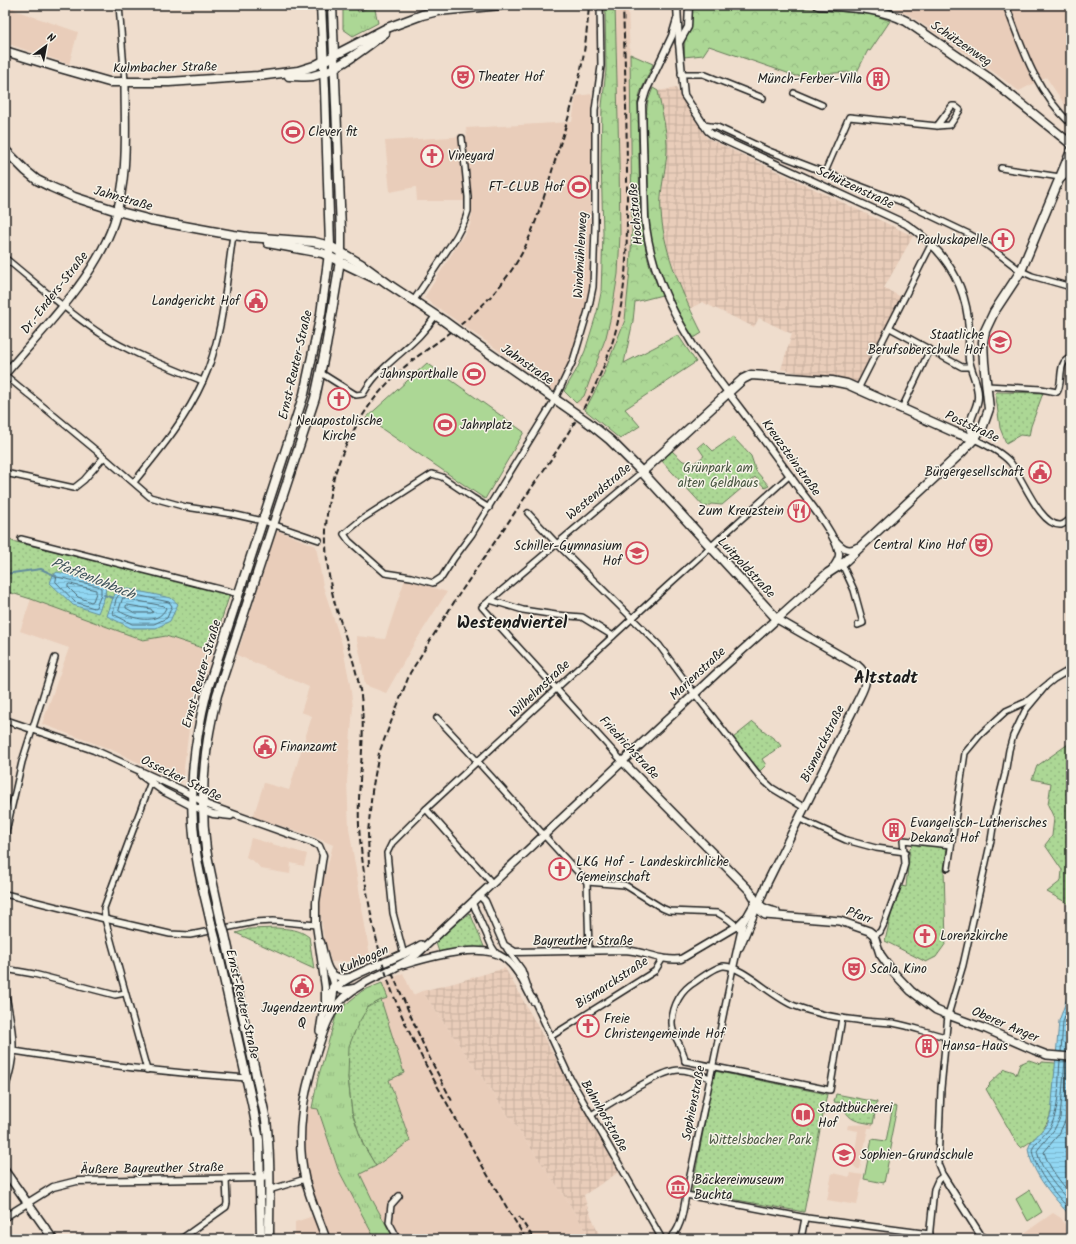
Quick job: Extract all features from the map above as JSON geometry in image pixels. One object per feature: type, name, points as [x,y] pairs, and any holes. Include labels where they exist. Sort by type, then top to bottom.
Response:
[{"type":"main road","points":[[321,5],[325,72],[330,246]]},
{"type":"main road","points":[[332,5],[341,252]]},
{"type":"main road","name":"Kulmbacher Straße","points":[[5,51],[109,82],[169,82],[258,76],[298,71],[314,66],[381,30],[402,21],[438,11],[501,5]]},
{"type":"main road","name":"Schützenweg","points":[[818,5],[877,11],[893,15],[906,21],[989,78],[1071,144]]},
{"type":"main road","name":"Kulmbacher Straße","points":[[258,76],[308,76],[325,72],[335,67],[402,21]]},
{"type":"main road","name":"Dr.-Enders-Straße","points":[[5,375],[85,278],[108,237],[117,211],[123,182],[126,151],[125,82]]},
{"type":"main road","name":"Jahnstraße","points":[[5,150],[37,180],[74,197],[117,211],[158,221],[233,235],[316,242],[330,246],[361,264],[391,286],[436,315],[589,423],[619,448],[642,472]]},
{"type":"main road","name":"Marienstraße","points":[[399,967],[417,954],[694,693],[840,562],[860,546],[961,453],[974,439],[985,424],[988,415],[989,402],[983,342],[985,330],[994,312],[1021,271],[1071,151]]},
{"type":"main road","name":"Jahnstraße","points":[[248,237],[270,243],[316,251],[391,286]]},
{"type":"main road","name":"Ernst-Reuter-Straße","points":[[261,1239],[259,1140],[196,853],[192,806],[193,762],[199,724],[207,692],[304,394],[317,337],[330,246]]},
{"type":"main road","name":"Ernst-Reuter-Straße","points":[[269,1239],[269,1168],[266,1120],[224,935],[208,856],[203,807],[206,744],[220,687],[307,422],[320,373],[330,324],[341,252]]},
{"type":"main road","name":"Poststraße","points":[[729,392],[746,377],[751,375],[832,381],[847,384],[954,432],[974,439]]},
{"type":"main road","name":"Westendstraße","points":[[642,472],[729,392]]},
{"type":"main road","name":"Luitpoldstraße","points":[[642,472],[777,619],[860,668],[866,677]]},
{"type":"main road","name":"Bismarckstraße","points":[[767,883],[857,702],[864,687],[866,677]]},
{"type":"main road","name":"Friedrichstraße","points":[[622,761],[750,891],[757,903]]},
{"type":"main road","points":[[744,886],[757,891],[762,889],[767,883]]},
{"type":"main road","name":"Sophienstraße","points":[[757,903],[767,883]]},
{"type":"main road","points":[[757,903],[759,910],[765,915]]},
{"type":"main road","name":"Pfarr","points":[[757,903],[775,912],[795,916]]},
{"type":"main road","name":"Pfarr","points":[[765,915],[795,916],[840,921],[869,931],[874,935],[880,954],[901,981],[926,1003],[948,1015]]},
{"type":"main road","name":"Marienstraße","points":[[404,955],[424,944],[441,931]]},
{"type":"main road","name":"Kuhbogen","points":[[334,988],[354,976],[404,955]]},
{"type":"main road","name":"Kuhbogen","points":[[312,1066],[328,1020],[336,1006],[356,987],[373,977],[399,967]]},
{"type":"main road","points":[[326,1239],[305,1179],[300,1146],[300,1125],[304,1099],[324,1010],[328,997],[334,988]]},
{"type":"main road","name":"Oberer Anger","points":[[948,1015],[986,1029],[1034,1050],[1053,1055],[1071,1056]]},
{"type":"main road","points":[[5,1171],[53,1239]]},
{"type":"street","name":"Dr.-Enders-Straße","points":[[119,5],[125,82]]},
{"type":"street","name":"Windmühlenweg","points":[[489,508],[472,498],[442,476],[432,474],[362,519],[344,534],[349,541],[385,572],[433,583],[442,577],[489,508],[559,402],[588,311],[593,287],[595,110],[600,66],[600,5]]},
{"type":"street","name":"Schützenstraße","points":[[677,5],[681,74],[684,95],[703,125],[713,135],[906,224],[932,243],[951,268],[962,293],[968,316],[970,367],[978,392],[978,403],[970,424],[974,439]]},
{"type":"street","points":[[679,42],[688,27],[689,5]]},
{"type":"street","points":[[1006,5],[1036,80],[1054,106],[1071,124]]},
{"type":"street","name":"Hochstraße","points":[[677,19],[672,36],[649,84],[641,111],[645,216],[648,245],[656,271],[684,330],[698,352],[729,392]]},
{"type":"street","points":[[681,74],[703,74],[763,98]]},
{"type":"street","points":[[794,93],[822,105]]},
{"type":"street","points":[[825,172],[849,117],[937,126],[950,125],[960,110],[955,106],[952,106],[937,126]]},
{"type":"street","points":[[703,125],[717,127],[769,151],[902,202],[967,233],[999,253],[1021,271],[1032,276],[1071,287]]},
{"type":"street","points":[[414,300],[456,237],[468,211],[462,138]]},
{"type":"street","points":[[1001,168],[1058,180],[1071,170]]},
{"type":"street","points":[[134,482],[182,420],[203,381],[219,329],[233,235]]},
{"type":"street","points":[[858,389],[932,243]]},
{"type":"street","points":[[5,258],[63,306],[101,334],[144,356],[203,381]]},
{"type":"street","points":[[320,373],[356,395],[363,394],[384,368],[415,341],[436,315]]},
{"type":"street","points":[[890,328],[962,367],[970,367]]},
{"type":"street","points":[[902,408],[930,350]]},
{"type":"street","points":[[987,386],[1042,389],[1057,392],[1060,386],[1063,363],[1069,358]]},
{"type":"street","points":[[5,375],[150,497],[186,507],[232,514],[263,521],[319,540]]},
{"type":"street","name":"Kreuzsteinstraße","points":[[729,392],[821,518],[839,553],[840,562],[854,590],[863,623],[858,625]]},
{"type":"street","name":"Poststraße","points":[[974,439],[998,452],[1009,461],[1036,506],[1048,521],[1056,524],[1063,524],[1071,518]]},
{"type":"street","points":[[5,472],[74,488],[84,480],[104,457]]},
{"type":"street","name":"Westendstraße","points":[[482,607],[642,472]]},
{"type":"street","name":"Wilhelmstraße","points":[[404,955],[393,913],[387,853],[392,843],[426,808],[790,475]]},
{"type":"street","points":[[528,513],[557,544],[659,645],[694,693],[766,783],[805,808]]},
{"type":"street","name":"Kreuzsteinstraße","points":[[832,538],[842,547],[850,550]]},
{"type":"street","points":[[21,539],[239,594]]},
{"type":"street","points":[[840,562],[850,550],[854,550],[860,546]]},
{"type":"street","points":[[490,600],[523,610],[582,617],[613,636]]},
{"type":"street","name":"Friedrichstraße","points":[[482,607],[622,761]]},
{"type":"street","points":[[5,836],[31,729],[55,658]]},
{"type":"street","points":[[948,868],[965,753],[980,734],[1006,712],[1026,702],[1071,669]]},
{"type":"street","points":[[983,1239],[943,1176],[938,1164],[941,1088],[948,1015],[963,965],[1013,736],[1025,711],[1045,687]]},
{"type":"street","points":[[436,718],[478,761],[543,835],[587,882],[625,886],[669,911],[718,914],[728,919],[739,928],[744,935],[744,939]]},
{"type":"street","name":"Ossecker Straße","points":[[5,720],[94,750],[152,779],[192,795],[203,807]]},
{"type":"street","points":[[147,1070],[105,919],[104,908],[152,779]]},
{"type":"street","name":"Ossecker Straße","points":[[152,779],[163,791],[192,806],[203,807],[236,817],[319,846],[323,855],[316,902],[316,925],[326,994],[324,1010]]},
{"type":"street","points":[[426,808],[492,883]]},
{"type":"street","points":[[800,819],[846,840],[876,848],[905,852]]},
{"type":"street","points":[[874,935],[880,932],[884,924],[901,878],[905,864],[904,840],[951,845]]},
{"type":"street","points":[[587,882],[589,951]]},
{"type":"street","points":[[5,894],[170,934],[190,935],[273,921],[316,925]]},
{"type":"street","points":[[479,895],[485,901],[504,945]]},
{"type":"street","points":[[472,902],[496,953]]},
{"type":"street","name":"Sophienstraße","points":[[733,968],[757,903]]},
{"type":"street","name":"Sophienstraße","points":[[745,918],[757,903]]},
{"type":"street","name":"Pfarr","points":[[751,922],[758,916],[765,915]]},
{"type":"street","name":"Bismarckstraße","points":[[550,1037],[655,971],[663,958],[672,960],[681,959],[739,928],[745,918]]},
{"type":"street","name":"Ossecker Straße","points":[[316,925],[326,966],[333,979],[334,997],[328,1020]]},
{"type":"street","name":"Sophienstraße","points":[[669,1239],[676,1232],[680,1223],[733,968],[739,928]]},
{"type":"street","name":"Bayreuther Straße","points":[[504,945],[515,952],[634,950],[663,958]]},
{"type":"street","name":"Bahnhofstraße","points":[[504,945],[522,970],[533,1000]]},
{"type":"street","points":[[399,967],[426,958],[452,953],[488,951],[496,953]]},
{"type":"street","name":"Bahnhofstraße","points":[[496,953],[508,961],[518,972],[570,1078],[662,1239]]},
{"type":"street","points":[[680,1070],[685,1061],[685,1054],[673,1033],[672,1014],[675,1003],[691,984],[718,967],[724,966],[741,971],[785,1002],[801,1008],[842,1018],[894,1023],[946,1036]]},
{"type":"street","points":[[5,969],[34,974],[115,995],[125,993]]},
{"type":"street","points":[[329,971],[341,978],[354,976]]},
{"type":"street","points":[[323,977],[326,982],[334,988],[348,990],[356,987]]},
{"type":"street","points":[[5,989],[14,1052],[5,1089]]},
{"type":"street","points":[[685,1061],[830,1090],[842,1018]]},
{"type":"street","points":[[14,1052],[147,1070],[246,1078]]},
{"type":"street","points":[[591,1115],[657,1076],[670,1071],[680,1070],[710,1078]]},
{"type":"street","points":[[260,1178],[266,1176],[269,1168]]},
{"type":"street","points":[[686,1195],[805,1218],[930,1236],[934,1189],[938,1180],[943,1176]]},
{"type":"street","name":"Äußere Bayreuther Straße","points":[[5,1217],[53,1187],[78,1181],[260,1178]]},
{"type":"street","points":[[181,1239],[226,1206],[226,1179]]},
{"type":"street","points":[[269,1190],[305,1179]]},
{"type":"street","points":[[398,1239],[388,1222],[391,1205],[399,1196]]},
{"type":"street","points":[[801,1239],[805,1218]]},
{"type":"shaded area","points":[[5,5],[11,5],[17,11],[78,32],[69,64],[5,43]]},
{"type":"shaded area","points":[[615,5],[628,5],[631,89],[632,231],[630,270],[625,320],[602,378],[585,410],[576,403],[584,395],[606,337],[618,274],[620,235]]},
{"type":"shaded area","points":[[885,5],[934,5],[936,7],[936,5],[1071,5],[1071,114],[1046,77],[1019,91],[984,65],[909,15],[891,6]]},
{"type":"shaded area","points":[[676,88],[707,138],[913,236],[884,288],[903,298],[858,386],[781,369],[792,334],[759,318],[754,327],[702,302],[690,309],[683,296],[665,242],[660,210],[667,149],[658,91]]},
{"type":"shaded area","points":[[592,94],[589,289],[581,324],[570,360],[554,391],[424,298],[470,225],[472,201],[417,201],[416,187],[390,192],[385,141],[467,136],[466,128],[572,122],[576,96]]},
{"type":"shaded area","points":[[279,531],[316,546],[323,586],[342,644],[350,684],[353,707],[347,781],[349,828],[370,956],[354,961],[331,962],[323,934],[320,907],[323,883],[333,845],[310,835],[253,817],[264,783],[289,790],[312,716],[301,712],[309,687],[237,655],[276,533]]},
{"type":"shaded area","points":[[405,579],[447,592],[414,644],[386,693],[365,685],[356,636],[385,639]]},
{"type":"shaded area","points":[[31,599],[143,640],[166,636],[211,651],[190,721],[182,783],[110,749],[42,724],[69,648],[20,631]]},
{"type":"shaded area","points":[[251,838],[307,854],[304,866],[291,863],[290,874],[261,869],[256,863],[246,857]]},
{"type":"shaded area","points":[[505,968],[619,1172],[584,1195],[599,1234],[591,1239],[567,1200],[422,991]]},
{"type":"shaded area","points":[[403,973],[413,995],[422,991],[567,1200],[591,1239],[394,1239],[360,1174],[376,1166],[410,1141],[389,1079],[404,1073],[381,1000],[388,998],[382,983]]},
{"type":"shaded area","points":[[302,1105],[318,1109],[338,1169],[375,1239],[295,1239],[295,1222],[316,1215],[305,1180]]},
{"type":"shaded area","points":[[873,1124],[872,1128],[868,1128],[860,1169],[857,1169],[853,1165],[858,1131],[847,1129],[848,1125]]},
{"type":"shaded area","points":[[832,1173],[850,1177],[851,1173],[863,1175],[857,1205],[827,1200]]},
{"type":"shaded area","points":[[1053,1213],[1061,1218],[1071,1234],[1071,1239],[1016,1239]]},
{"type":"shaded area","points":[[599,1234],[601,1239],[591,1239]]},
{"type":"green space","points":[[343,5],[356,5],[358,12],[374,5],[378,23],[353,36],[343,29]]},
{"type":"green space","points":[[605,5],[615,5],[620,235],[618,274],[606,337],[584,396],[576,403],[564,391],[577,369],[585,351],[601,293],[603,233],[601,161],[602,106],[606,70]]},
{"type":"green space","points":[[692,5],[763,5],[871,14],[890,21],[870,51],[868,50],[855,76],[848,72],[796,76],[709,46],[703,55],[684,57],[685,37],[691,30]]},
{"type":"green space","points":[[630,54],[653,64],[640,93],[638,103],[640,220],[648,260],[662,295],[635,302],[633,321],[624,363],[678,335],[696,362],[625,409],[640,426],[620,439],[585,410],[602,378],[625,320],[632,231]]},
{"type":"green space","points":[[653,88],[658,91],[667,144],[661,196],[663,228],[670,259],[681,289],[702,333],[694,338],[682,319],[658,266],[651,237],[646,115],[648,101]]},
{"type":"green space","name":"Jahnplatz","points":[[427,363],[524,432],[485,499],[366,418]]},
{"type":"green space","points":[[995,393],[1043,393],[1029,436],[1020,435],[1006,443],[1000,428]]},
{"type":"green space","name":"Grünpark am alten Geldhaus","points":[[733,437],[751,456],[756,471],[769,486],[765,488],[755,477],[722,505],[711,504],[705,508],[661,460],[672,451],[683,461],[694,463],[704,456],[698,447],[704,442],[713,451]]},
{"type":"green space","points":[[5,537],[12,541],[230,594],[211,651],[166,636],[143,640],[5,591]]},
{"type":"green space","points":[[753,722],[781,746],[762,759],[766,765],[760,771],[733,738]]},
{"type":"green space","points":[[1071,742],[1071,905],[1047,892],[1061,881],[1062,870],[1045,845],[1052,836],[1054,818],[1048,805],[1051,783],[1032,779],[1037,766]]},
{"type":"green space","points":[[914,844],[947,848],[944,869],[946,943],[936,957],[926,962],[885,941],[892,911],[901,886],[906,887],[910,848]]},
{"type":"green space","points":[[470,913],[485,949],[439,952],[435,940]]},
{"type":"green space","points":[[277,928],[298,931],[309,937],[314,969],[236,933],[249,929]]},
{"type":"green space","points":[[382,983],[388,998],[381,1000],[348,1077],[352,1112],[363,1144],[376,1166],[360,1174],[394,1239],[375,1239],[338,1169],[318,1109],[312,1108],[318,1078],[336,1016],[345,1005],[362,991]]},
{"type":"green space","points":[[381,1000],[404,1073],[389,1080],[410,1141],[376,1166],[363,1144],[352,1112],[348,1077],[349,1046],[358,1024],[368,1007]]},
{"type":"green space","points":[[1029,1060],[1041,1064],[1042,1062],[1056,1063],[1053,1101],[1048,1121],[1042,1130],[1021,1148],[986,1089],[990,1085],[989,1084],[1005,1069],[1014,1072],[1016,1075],[1020,1064]]},
{"type":"green space","name":"Wittelsbacher Park","points":[[714,1071],[827,1094],[804,1212],[692,1192]]},
{"type":"green space","points":[[836,1094],[877,1102],[873,1124],[857,1121],[850,1117],[841,1103],[834,1102]]},
{"type":"green space","points":[[893,1106],[897,1107],[884,1183],[864,1179],[872,1139],[886,1141]]},
{"type":"green space","points":[[1030,1190],[1042,1212],[1028,1221],[1016,1199]]},
{"type":"water","points":[[57,572],[100,582],[106,587],[105,596],[98,613],[73,605],[50,583],[53,575]]},
{"type":"water","points":[[119,587],[171,598],[178,604],[170,621],[156,628],[131,628],[107,616],[113,598]]},
{"type":"water","points":[[1071,973],[1071,1217],[1051,1194],[1039,1177],[1034,1168],[1028,1149],[1031,1142],[1047,1125],[1051,1114],[1059,1021],[1070,990]]},
{"type":"waterway","name":"Pfaffenlohbach","points":[[5,574],[41,569],[56,576]]},
{"type":"waterway","name":"Pfaffenlohbach","points":[[104,595],[113,598]]},
{"type":"waterway","points":[[1068,792],[1071,786]]},
{"type":"railway","points":[[526,1239],[499,1195],[419,1052],[402,1017],[383,963],[370,910],[360,839],[359,803],[363,732],[361,696],[350,649],[335,604],[330,580],[326,532],[332,486],[339,463],[348,441],[365,411],[384,387],[399,372],[460,325],[489,299],[508,275],[524,249],[543,201],[574,97],[583,56],[589,5]]},
{"type":"railway","points":[[583,409],[595,387],[613,340],[624,284],[627,186],[623,5]]},
{"type":"railway","points":[[369,866],[368,833],[372,791],[379,753],[410,673],[456,599],[556,452],[580,414]]},
{"type":"railway","points":[[392,973],[426,1051],[453,1103]]},
{"type":"railway","points":[[519,1217],[534,1239]]},
{"type":"place","name":"Theater Hof","points":[[463,77]]},
{"type":"place","name":"Münch-Ferber-Villa","points":[[878,79]]},
{"type":"place","name":"Clever fit","points":[[293,132]]},
{"type":"place","name":"Vineyard","points":[[432,156]]},
{"type":"place","name":"FT-CLUB Hof","points":[[579,187]]},
{"type":"place","name":"Pauluskapelle","points":[[1003,240]]},
{"type":"place","name":"Landgericht Hof","points":[[256,301]]},
{"type":"place","name":"Staatliche Berufsoberschule Hof","points":[[1000,342]]},
{"type":"place","name":"Jahnsporthalle","points":[[474,374]]},
{"type":"place","name":"Neuapostolische Kirche","points":[[339,399]]},
{"type":"place","name":"Jahnplatz","points":[[445,425]]},
{"type":"place","name":"Bürgergesellschaft","points":[[1040,472]]},
{"type":"place","name":"Zum Kreuzstein","points":[[799,511]]},
{"type":"place","name":"Central Kino Hof","points":[[981,545]]},
{"type":"place","name":"Schiller-Gymnasium Hof","points":[[637,553]]},
{"type":"place","name":"Finanzamt","points":[[265,747]]},
{"type":"place","name":"Evangelisch-Lutherisches Dekanat Hof","points":[[894,830]]},
{"type":"place","name":"LKG Hof - Landeskirchliche Gemeinschaft","points":[[560,869]]},
{"type":"place","name":"Lorenzkirche","points":[[925,936]]},
{"type":"place","name":"Scala Kino","points":[[854,969]]},
{"type":"place","name":"Jugendzentrum Q","points":[[302,986]]},
{"type":"place","name":"Freie Christengemeinde Hof","points":[[588,1026]]},
{"type":"place","name":"Hansa-Haus","points":[[927,1046]]},
{"type":"place","name":"Stadtbücherei Hof","points":[[803,1115]]},
{"type":"place","name":"Sophien-Grundschule","points":[[844,1155]]},
{"type":"place","name":"Bäckereimuseum Buchta","points":[[678,1187]]},
{"type":"district","name":"Westendviertel","points":[[512,623]]},
{"type":"district","name":"Altstadt","points":[[886,678]]}]
